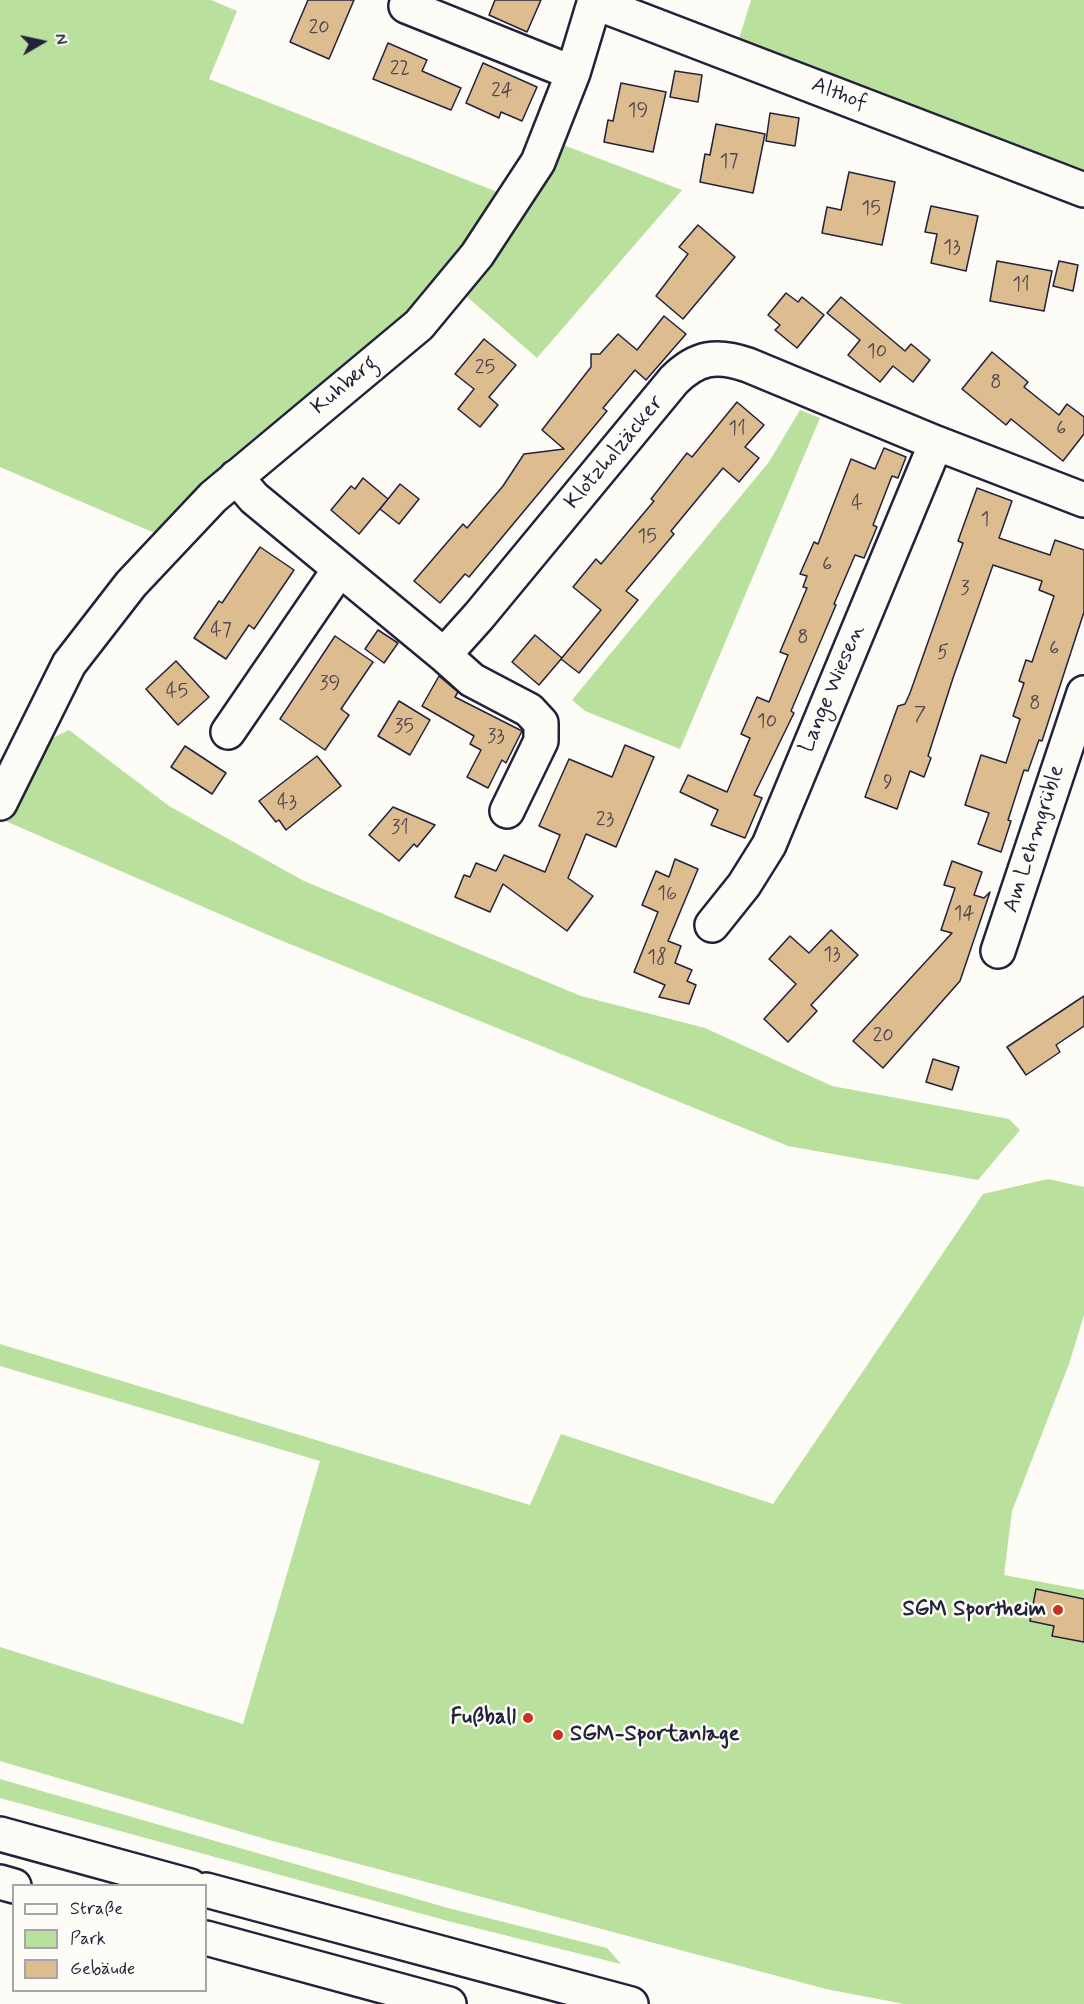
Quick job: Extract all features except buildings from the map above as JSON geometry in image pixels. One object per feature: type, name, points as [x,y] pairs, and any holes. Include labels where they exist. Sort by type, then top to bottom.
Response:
[{"type":"main road","name":"Kuhberg","points":[[0,803],[69,664],[131,584],[170,540],[236,477],[419,324],[477,255],[538,162],[573,73],[595,1]]},
{"type":"main road","name":"Althof","points":[[595,1],[1084,190]]},
{"type":"main road","points":[[406,6],[573,73]]},
{"type":"main road","name":"Klotzholzäcker","points":[[444,655],[479,616],[674,380],[687,367],[697,362],[717,358],[748,364],[936,443],[1084,500]]},
{"type":"main road","name":"Lange Wiesen","points":[[712,925],[744,885],[769,845],[936,443]]},
{"type":"main road","points":[[236,477],[254,498],[472,680],[529,710],[541,723],[541,741],[507,811]]},
{"type":"main road","points":[[228,732],[339,570]]},
{"type":"main road","name":"Am Lehmgrüble","points":[[998,951],[1084,693]]},
{"type":"main road","points":[[0,1834],[183,1884]]},
{"type":"main road","points":[[207,1890],[631,2004]]},
{"type":"main road","points":[[207,1938],[449,2004]]},
{"type":"green space","points":[[0,0],[211,0],[237,11],[209,79],[500,193],[467,244],[416,304],[365,356],[157,534],[0,467]]},
{"type":"green space","points":[[751,0],[1084,0],[1084,178],[739,39]]},
{"type":"green space","points":[[558,143],[682,190],[537,358],[466,296],[497,254]]},
{"type":"green space","points":[[800,410],[820,418],[680,749],[585,711],[572,700],[769,462]]},
{"type":"green space","points":[[69,730],[169,806],[304,881],[581,996],[705,1028],[832,1086],[1009,1119],[1020,1130],[978,1180],[788,1146],[275,938],[3,820],[38,745]]},
{"type":"green space","points":[[1048,1179],[1084,1187],[1084,1315],[1069,1364],[1012,1511],[1004,1575],[1084,1590],[1084,2004],[904,2004],[826,1989],[269,1840],[0,1761],[0,1647],[243,1724],[320,1461],[0,1366],[0,1344],[530,1505],[561,1434],[773,1504],[983,1194]]},
{"type":"green space","points":[[0,1779],[448,1908],[607,1948],[621,1964],[448,1921],[0,1798]]},
{"type":"place","name":"SGM Sportheim","points":[[1058,1610]]},
{"type":"place","name":"Fußball","points":[[528,1718]]},
{"type":"place","name":"SGM-Sportanlage","points":[[558,1735]]}]
